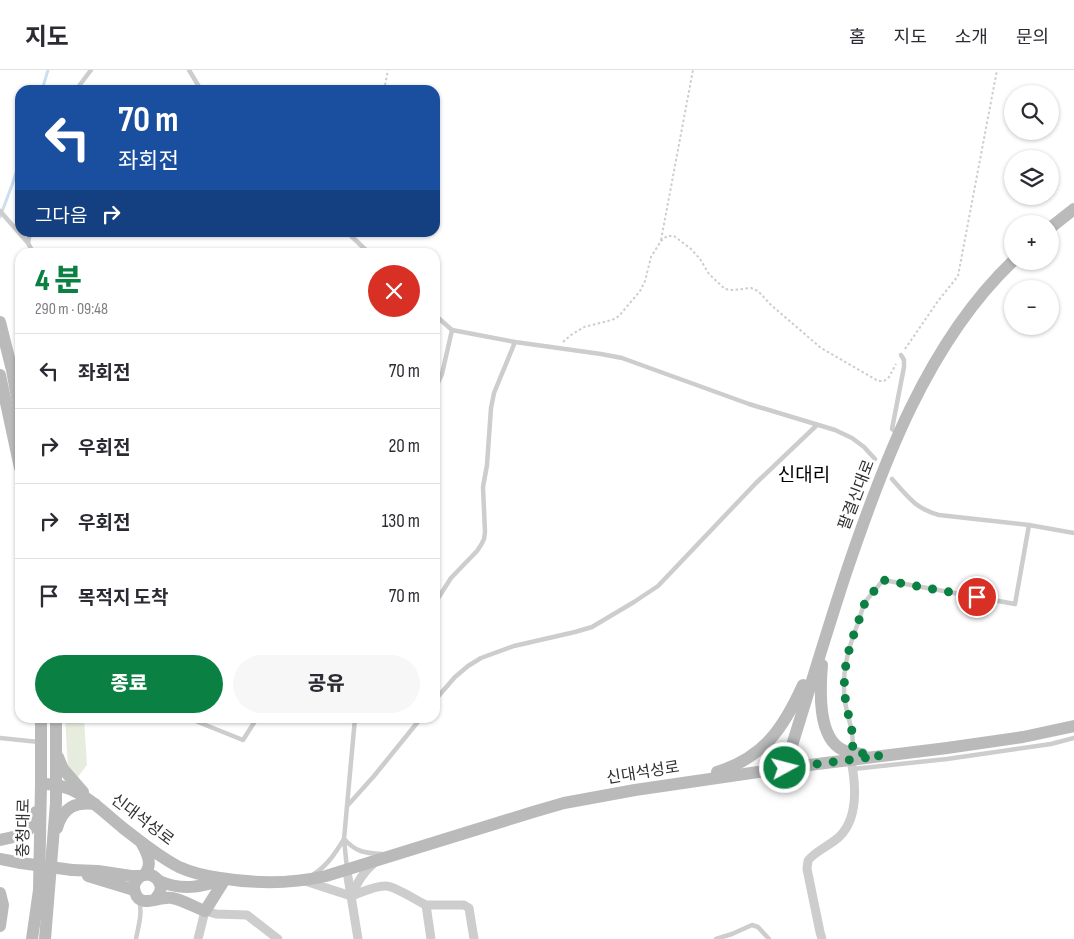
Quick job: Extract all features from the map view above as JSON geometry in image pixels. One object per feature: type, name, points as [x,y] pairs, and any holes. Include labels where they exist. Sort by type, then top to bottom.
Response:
[{"type":"street","points":[[1059,221],[1074,209]]},
{"type":"street","name":"팔결신대로","points":[[785,768],[824,640],[865,516],[898,434],[918,394],[954,331],[1004,270]]},
{"type":"street","points":[[0,322],[15,386]]},
{"type":"street","points":[[0,375],[15,445]]},
{"type":"street","points":[[822,939],[807,869],[808,861],[812,856],[837,839],[845,830],[851,816],[855,795],[852,761],[843,750],[834,744],[827,733],[822,715],[821,682],[824,640]]},
{"type":"street","points":[[687,782],[743,762],[759,752],[772,739],[796,702],[824,640]]},
{"type":"street","name":"충청대로","points":[[32,939],[39,890],[40,723]]},
{"type":"street","name":"충청대로","points":[[45,939],[56,803],[56,723]]},
{"type":"street","name":"신대석성로","points":[[41,784],[56,784],[76,792],[141,842],[179,867],[204,876],[260,883],[305,881],[347,870],[564,803],[687,782],[1023,737],[1074,726]]},
{"type":"street","points":[[56,743],[59,761],[63,769],[94,804]]},
{"type":"street","points":[[0,840],[20,835],[31,828],[36,818],[36,792],[41,784]]},
{"type":"street","points":[[52,846],[58,824],[67,810],[74,805],[83,803],[94,804]]},
{"type":"street","points":[[136,894],[135,882],[149,866],[149,860],[141,842]]},
{"type":"street","points":[[0,859],[72,870],[98,871],[131,876],[153,875],[159,881],[166,884],[185,887],[200,887],[225,879]]},
{"type":"street","points":[[351,896],[365,870],[375,861]]},
{"type":"street","points":[[72,870],[136,894],[144,901],[165,897],[216,914],[247,915],[278,939]]},
{"type":"street","points":[[347,870],[358,939]]},
{"type":"street","points":[[198,939],[205,911],[225,879]]},
{"type":"street","points":[[154,900],[159,896],[161,889],[159,881]]},
{"type":"street","points":[[305,881],[351,896],[387,886],[426,905],[464,905],[469,908],[474,939]]},
{"type":"street","points":[[0,893],[3,905],[0,926]]},
{"type":"street","points":[[426,905],[431,939]]},
{"type":"lane","points":[[80,85],[90,70]]},
{"type":"lane","points":[[189,70],[198,85]]},
{"type":"lane","points":[[0,211],[15,228]]},
{"type":"lane","points":[[23,237],[31,248]]},
{"type":"lane","points":[[28,243],[29,237]]},
{"type":"lane","points":[[352,237],[364,248]]},
{"type":"lane","points":[[440,319],[452,330],[515,342],[622,358],[758,407],[835,430],[852,438],[875,459]]},
{"type":"lane","points":[[440,378],[452,330]]},
{"type":"lane","points":[[440,595],[451,578],[477,551],[484,540],[482,487],[487,465],[491,408],[515,342]]},
{"type":"lane","points":[[898,434],[892,429],[904,367],[904,360],[901,355]]},
{"type":"lane","points":[[440,694],[455,677],[481,658],[514,646],[592,627],[658,586],[756,483],[818,425]]},
{"type":"lane","points":[[892,479],[918,506],[929,513],[1029,525],[1074,533]]},
{"type":"lane","points":[[1029,525],[1015,604],[883,580],[865,603],[845,662],[845,702],[854,742],[852,761],[947,760],[1050,744],[1074,738]]},
{"type":"lane","points":[[200,723],[243,740],[254,723]]},
{"type":"lane","points":[[347,870],[344,838],[355,723]]},
{"type":"lane","points":[[347,806],[417,723]]},
{"type":"lane","points":[[0,738],[40,742]]},
{"type":"lane","points":[[344,838],[357,850],[365,853],[394,855]]},
{"type":"lane","points":[[305,881],[328,862],[344,838]]},
{"type":"lane","points":[[136,894],[141,908],[136,939]]},
{"type":"lane","points":[[141,913],[154,900]]},
{"type":"lane","points":[[716,939],[752,925],[758,926],[769,939]]},
{"type":"path","points":[[385,85],[388,70]]},
{"type":"path","points":[[556,348],[584,327],[612,320],[619,316],[640,291],[651,257],[661,240],[693,70]]},
{"type":"path","points":[[661,240],[667,236],[674,236],[691,249],[700,259],[708,274],[725,289],[751,288],[758,291],[771,306],[821,348],[878,381],[884,382],[938,301],[958,276],[996,70]]},
{"type":"green space","points":[[65,723],[84,723],[87,765],[77,778],[68,769]]},
{"type":"waterway","points":[[44,85],[48,70]]},
{"type":"waterway","points":[[0,217],[15,176]]},
{"type":"district","name":"신대리","points":[[804,475]]},
{"type":"route","points":[[785,768],[880,756],[852,752],[854,742],[845,702],[844,684],[845,662],[865,603],[883,580],[977,597]]}]
